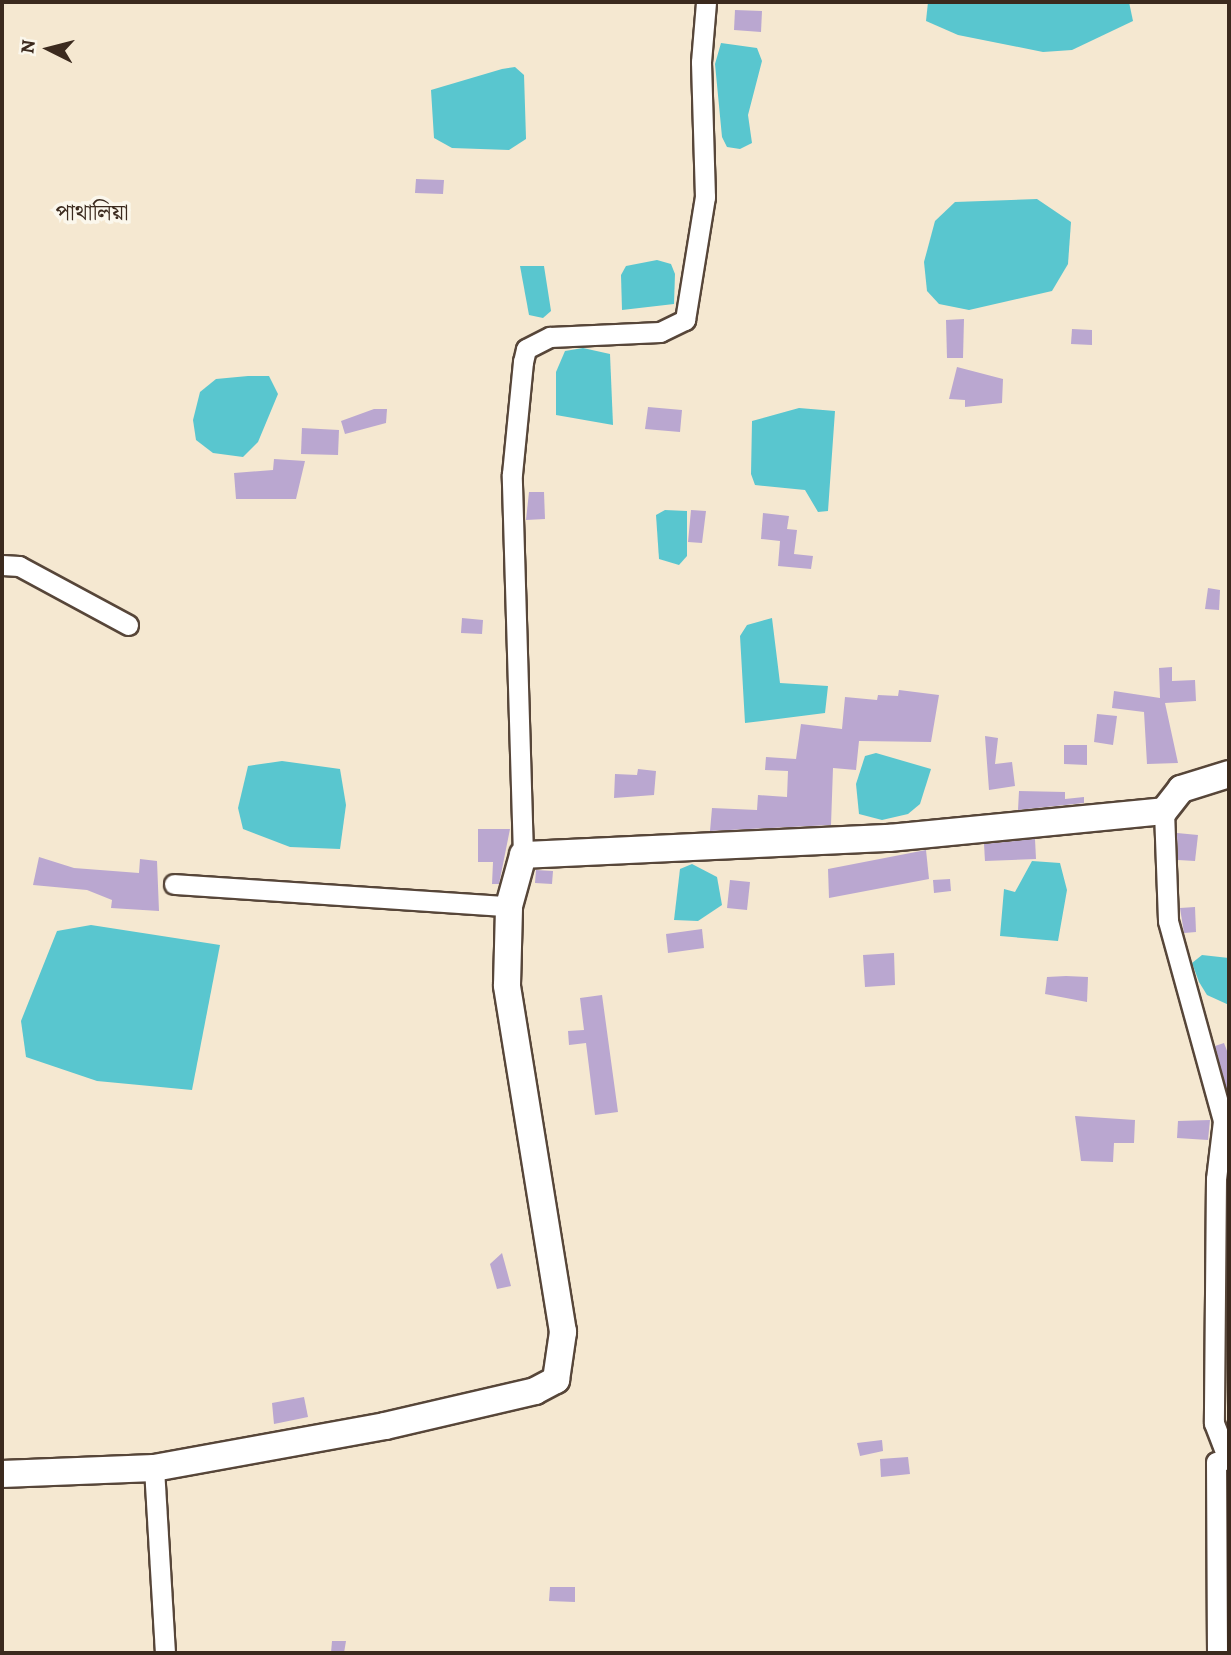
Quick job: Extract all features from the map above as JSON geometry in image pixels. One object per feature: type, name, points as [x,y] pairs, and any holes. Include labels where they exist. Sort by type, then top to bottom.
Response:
[{"type":"street","points":[[2,1474],[155,1468],[385,1426],[536,1391],[556,1380],[563,1332],[507,985],[509,906],[523,855],[512,474],[523,362],[526,349],[550,337],[660,332],[685,320],[705,197],[701,62],[706,2]]},
{"type":"street","points":[[2,565],[19,566],[128,625]]},
{"type":"street","points":[[1217,1653],[1216,1462],[1228,1459],[1214,1423],[1216,1179],[1223,1121],[1168,921],[1164,811],[1181,789],[1229,774]]},
{"type":"street","points":[[523,855],[889,838],[1164,811]]},
{"type":"street","points":[[174,884],[509,906]]},
{"type":"street","points":[[155,1468],[165,1653]]},
{"type":"water","points":[[928,2],[1129,2],[1133,21],[1072,50],[1043,52],[958,35],[926,21]]},
{"type":"water","points":[[721,43],[757,48],[762,61],[748,115],[752,143],[740,149],[727,147],[722,137],[715,64]]},
{"type":"water","points":[[515,67],[524,75],[526,139],[509,150],[452,148],[434,138],[431,90]]},
{"type":"water","points":[[1037,199],[1071,222],[1068,264],[1052,291],[969,310],[939,304],[927,291],[924,262],[935,221],[955,202]]},
{"type":"water","points":[[657,260],[671,264],[675,274],[674,304],[622,310],[621,275],[626,266]]},
{"type":"water","points":[[520,266],[544,266],[551,311],[543,318],[529,315]]},
{"type":"water","points":[[583,348],[610,354],[613,425],[556,415],[556,372],[565,351]]},
{"type":"water","points":[[269,376],[278,394],[258,442],[243,457],[213,453],[196,440],[193,420],[200,392],[216,379]]},
{"type":"water","points":[[799,408],[835,411],[828,511],[818,512],[805,490],[755,485],[751,474],[752,421]]},
{"type":"water","points":[[665,510],[687,511],[687,556],[679,565],[659,559],[656,515]]},
{"type":"water","points":[[772,618],[780,683],[828,686],[825,713],[745,723],[740,636],[747,625]]},
{"type":"water","points":[[876,753],[931,769],[920,804],[908,814],[882,820],[859,814],[856,784],[865,756]]},
{"type":"water","points":[[282,761],[340,769],[346,805],[340,849],[290,847],[243,829],[238,808],[248,766]]},
{"type":"water","points":[[1032,861],[1060,863],[1067,890],[1058,941],[1000,936],[1004,889],[1015,892]]},
{"type":"water","points":[[692,864],[717,877],[722,905],[698,921],[674,920],[680,869]]},
{"type":"water","points":[[91,925],[220,945],[192,1090],[97,1081],[26,1057],[21,1021],[57,931]]},
{"type":"water","points":[[1202,955],[1229,958],[1229,1005],[1207,995],[1199,982],[1192,963]]},
{"type":"building","points":[[735,10],[762,11],[761,32],[734,30]]},
{"type":"building","points":[[416,179],[444,180],[443,194],[415,193]]},
{"type":"building","points":[[964,319],[963,358],[947,358],[946,320]]},
{"type":"building","points":[[1072,329],[1092,330],[1092,345],[1071,344]]},
{"type":"building","points":[[957,367],[1003,379],[1002,403],[965,407],[965,400],[949,399]]},
{"type":"building","points":[[648,407],[682,410],[680,432],[645,429]]},
{"type":"building","points":[[374,409],[387,409],[386,423],[345,434],[341,421]]},
{"type":"building","points":[[302,428],[339,430],[338,455],[301,454]]},
{"type":"building","points":[[274,459],[305,461],[296,499],[236,499],[234,473],[273,470]]},
{"type":"building","points":[[529,492],[544,492],[545,519],[526,520]]},
{"type":"building","points":[[691,510],[706,511],[702,543],[688,542]]},
{"type":"building","points":[[763,513],[789,516],[787,529],[797,530],[794,554],[813,556],[811,569],[778,566],[780,541],[761,539]]},
{"type":"building","points":[[1208,588],[1220,590],[1219,610],[1205,609]]},
{"type":"building","points":[[462,618],[483,620],[482,634],[461,633]]},
{"type":"building","points":[[1172,667],[1172,681],[1195,680],[1196,701],[1165,703],[1178,763],[1147,764],[1144,712],[1112,708],[1114,691],[1160,698],[1159,668]]},
{"type":"building","points":[[899,690],[939,695],[931,742],[859,741],[856,770],[833,768],[831,825],[710,831],[712,808],[757,810],[758,795],[787,797],[788,771],[765,770],[766,757],[796,759],[801,724],[842,729],[845,697],[877,700],[878,695],[898,696]]},
{"type":"building","points":[[1097,714],[1117,716],[1113,745],[1094,742]]},
{"type":"building","points":[[985,736],[998,738],[995,764],[1012,762],[1015,786],[989,790]]},
{"type":"building","points":[[1064,745],[1087,745],[1087,765],[1064,764]]},
{"type":"building","points":[[638,769],[656,771],[654,795],[614,798],[615,774],[637,775]]},
{"type":"building","points":[[1019,791],[1065,792],[1065,799],[1084,797],[1084,803],[1018,810]]},
{"type":"building","points":[[478,829],[510,829],[499,884],[492,884],[493,862],[478,862]]},
{"type":"building","points":[[1177,833],[1198,835],[1195,861],[1178,860]]},
{"type":"building","points":[[1035,839],[1036,859],[985,861],[984,844]]},
{"type":"building","points":[[926,850],[929,879],[829,898],[828,869]]},
{"type":"building","points":[[39,857],[74,868],[139,873],[140,859],[157,861],[159,911],[111,908],[112,900],[87,890],[33,885]]},
{"type":"building","points":[[536,870],[553,871],[552,884],[535,883]]},
{"type":"building","points":[[950,879],[951,891],[934,893],[933,880]]},
{"type":"building","points":[[730,880],[750,882],[747,910],[727,908]]},
{"type":"building","points":[[1195,907],[1196,932],[1184,933],[1180,908]]},
{"type":"building","points":[[702,929],[704,948],[668,953],[666,934]]},
{"type":"building","points":[[894,953],[895,985],[865,987],[863,955]]},
{"type":"building","points":[[1047,977],[1088,977],[1087,1002],[1045,994]]},
{"type":"building","points":[[602,995],[618,1112],[595,1115],[586,1043],[569,1045],[568,1031],[584,1030],[580,998]]},
{"type":"building","points":[[1224,1043],[1229,1056],[1229,1098],[1215,1046]]},
{"type":"building","points":[[1075,1116],[1135,1120],[1134,1143],[1114,1143],[1113,1162],[1081,1161]]},
{"type":"building","points":[[1210,1120],[1208,1140],[1177,1138],[1178,1121]]},
{"type":"building","points":[[502,1253],[511,1286],[497,1289],[490,1264]]},
{"type":"building","points":[[304,1397],[308,1417],[274,1424],[272,1403]]},
{"type":"building","points":[[882,1440],[883,1451],[860,1456],[857,1443]]},
{"type":"building","points":[[908,1457],[910,1474],[881,1477],[880,1459]]},
{"type":"building","points":[[550,1587],[575,1587],[575,1602],[549,1601]]},
{"type":"building","points":[[332,1641],[346,1641],[344,1653],[331,1653]]},
{"type":"district","name":"পাথালিয়া","points":[[92,213]]}]
